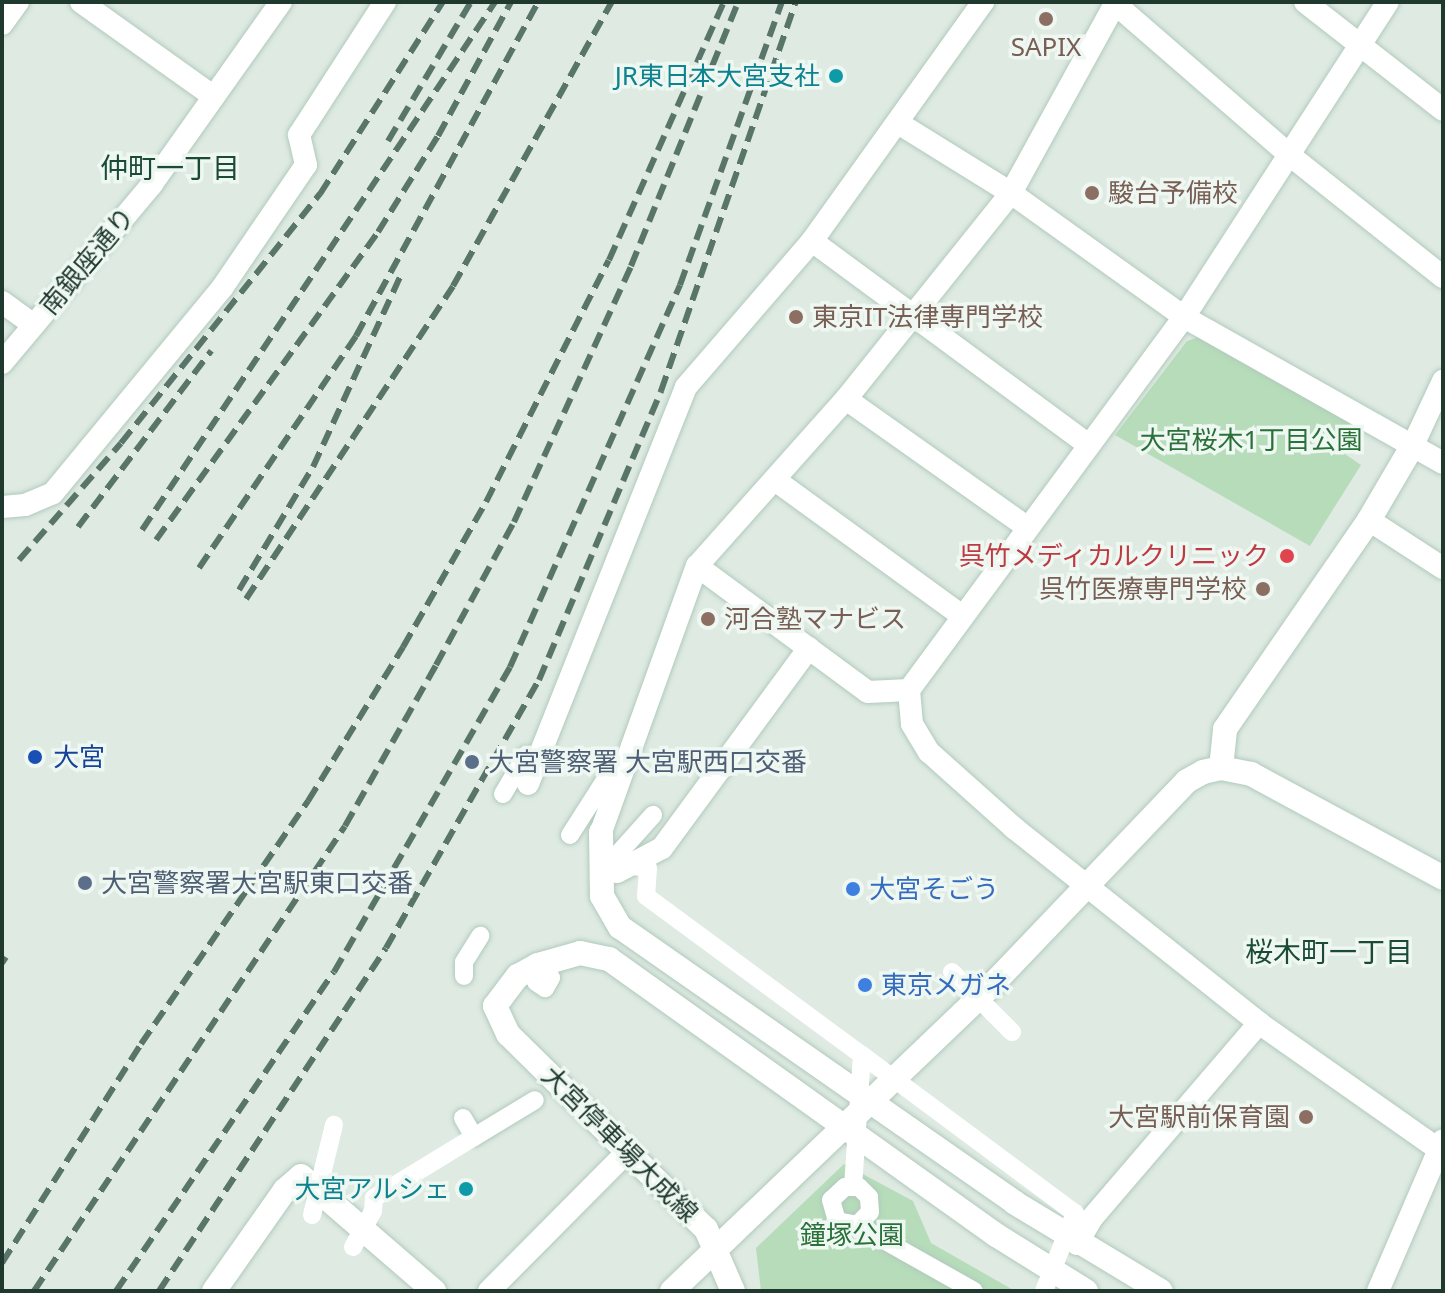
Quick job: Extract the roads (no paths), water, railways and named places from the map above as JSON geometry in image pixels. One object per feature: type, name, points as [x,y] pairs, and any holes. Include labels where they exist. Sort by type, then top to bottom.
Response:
[{"type":"street","points":[[2,24],[18,2]]},
{"type":"street","points":[[81,2],[214,97]]},
{"type":"street","name":"南銀座通り","points":[[2,363],[152,184],[281,2]]},
{"type":"street","points":[[2,507],[25,505],[53,493],[222,288],[306,165],[299,135],[385,2]]},
{"type":"street","points":[[528,784],[686,387],[812,241],[983,2]]},
{"type":"street","points":[[1305,2],[1443,110]]},
{"type":"street","points":[[1378,1291],[1442,1145],[1259,1023],[1086,885],[929,752],[912,724],[909,690],[961,615],[1184,317],[1292,157],[1388,2]]},
{"type":"street","points":[[1161,1291],[1077,1244],[620,927],[606,907],[601,832],[697,566],[846,399],[1011,193],[1115,3],[1292,157],[1443,277]]},
{"type":"street","points":[[898,123],[1011,193],[1184,317],[1443,463]]},
{"type":"street","points":[[812,241],[1089,445]]},
{"type":"street","points":[[2,302],[34,325]]},
{"type":"street","points":[[1221,768],[1225,729],[1369,520],[1413,445],[1443,381]]},
{"type":"street","points":[[846,399],[1028,528]]},
{"type":"street","points":[[775,480],[961,615]]},
{"type":"street","points":[[1369,520],[1443,568]]},
{"type":"street","points":[[697,566],[868,692],[909,690]]},
{"type":"street","points":[[603,869],[662,848],[809,648]]},
{"type":"street","points":[[503,794],[526,755]]},
{"type":"street","points":[[672,1291],[711,1238],[844,1126],[992,985],[1187,781],[1221,768],[1251,774],[1443,878]]},
{"type":"street","points":[[570,835],[609,774]]},
{"type":"street","points":[[603,869],[653,815]]},
{"type":"street","points":[[603,869],[648,868],[646,896],[1075,1213],[1044,1291]]},
{"type":"street","points":[[464,969],[480,936]]},
{"type":"street","name":"大宮停車場大成線","points":[[733,1291],[711,1238],[628,1151],[508,1034],[498,1022],[495,1006],[518,976],[538,965],[596,954],[624,968],[844,1126]]},
{"type":"street","points":[[952,972],[1012,1032]]},
{"type":"street","points":[[1077,1244],[1092,1218],[1259,1023]]},
{"type":"street","points":[[853,1186],[862,1055]]},
{"type":"street","points":[[353,1247],[373,1211],[374,1198],[535,1100]]},
{"type":"street","points":[[463,1118],[474,1137]]},
{"type":"street","points":[[312,1215],[334,1125]]},
{"type":"street","points":[[844,1126],[1086,1291]]},
{"type":"street","points":[[489,1291],[628,1151]]},
{"type":"street","points":[[214,1291],[285,1190],[301,1176],[434,1291]]},
{"type":"street","points":[[853,1186],[837,1191],[830,1209],[841,1223],[857,1225],[974,1291]]},
{"type":"street","points":[[853,1186],[871,1202],[868,1216],[857,1225]]},
{"type":"railway","points":[[19,560],[121,443],[320,194],[443,2]]},
{"type":"railway","points":[[388,141],[471,2]]},
{"type":"railway","points":[[142,530],[495,2]]},
{"type":"railway","points":[[156,540],[378,232],[438,136],[511,2]]},
{"type":"railway","points":[[199,568],[356,336],[538,2]]},
{"type":"railway","points":[[246,599],[453,286],[612,2]]},
{"type":"railway","points":[[2,1263],[141,1044],[308,801],[403,647],[486,502],[609,260],[724,2]]},
{"type":"railway","points":[[34,1291],[345,826],[436,665],[514,522],[631,266],[738,2]]},
{"type":"railway","points":[[116,1291],[334,972],[510,667],[680,285],[782,2]]},
{"type":"railway","points":[[159,1291],[386,948],[539,680],[661,391],[796,2]]},
{"type":"railway","points":[[239,590],[313,467],[400,277]]},
{"type":"railway","points":[[78,527],[211,351]]},
{"type":"railway","points":[[2,963],[6,957]]},
{"type":"place","name":"SAPIX","points":[[1046,19]]},
{"type":"place","name":"JR東日本大宮支社","points":[[836,76]]},
{"type":"place","name":"駿台予備校","points":[[1092,193]]},
{"type":"place","name":"東京IT法律専門学校","points":[[796,317]]},
{"type":"place","name":"呉竹メディカルクリニック","points":[[1287,556]]},
{"type":"place","name":"呉竹医療専門学校","points":[[1263,589]]},
{"type":"place","name":"河合塾マナビス","points":[[708,619]]},
{"type":"place","name":"大宮","points":[[35,757]]},
{"type":"place","name":"大宮警察署 大宮駅西口交番","points":[[472,762]]},
{"type":"place","name":"大宮警察署大宮駅東口交番","points":[[85,883]]},
{"type":"place","name":"大宮そごう","points":[[853,889]]},
{"type":"place","name":"東京メガネ","points":[[865,985]]},
{"type":"place","name":"大宮駅前保育園","points":[[1306,1117]]},
{"type":"place","name":"大宮アルシェ","points":[[466,1189]]},
{"type":"district","name":"仲町一丁目","points":[[170,167]]},
{"type":"district","name":"桜木町一丁目","points":[[1329,951]]},
{"type":"park label","name":"大宮桜木1丁目公園","points":[[1251,440]]},
{"type":"park label","name":"鐘塚公園","points":[[852,1235]]}]
